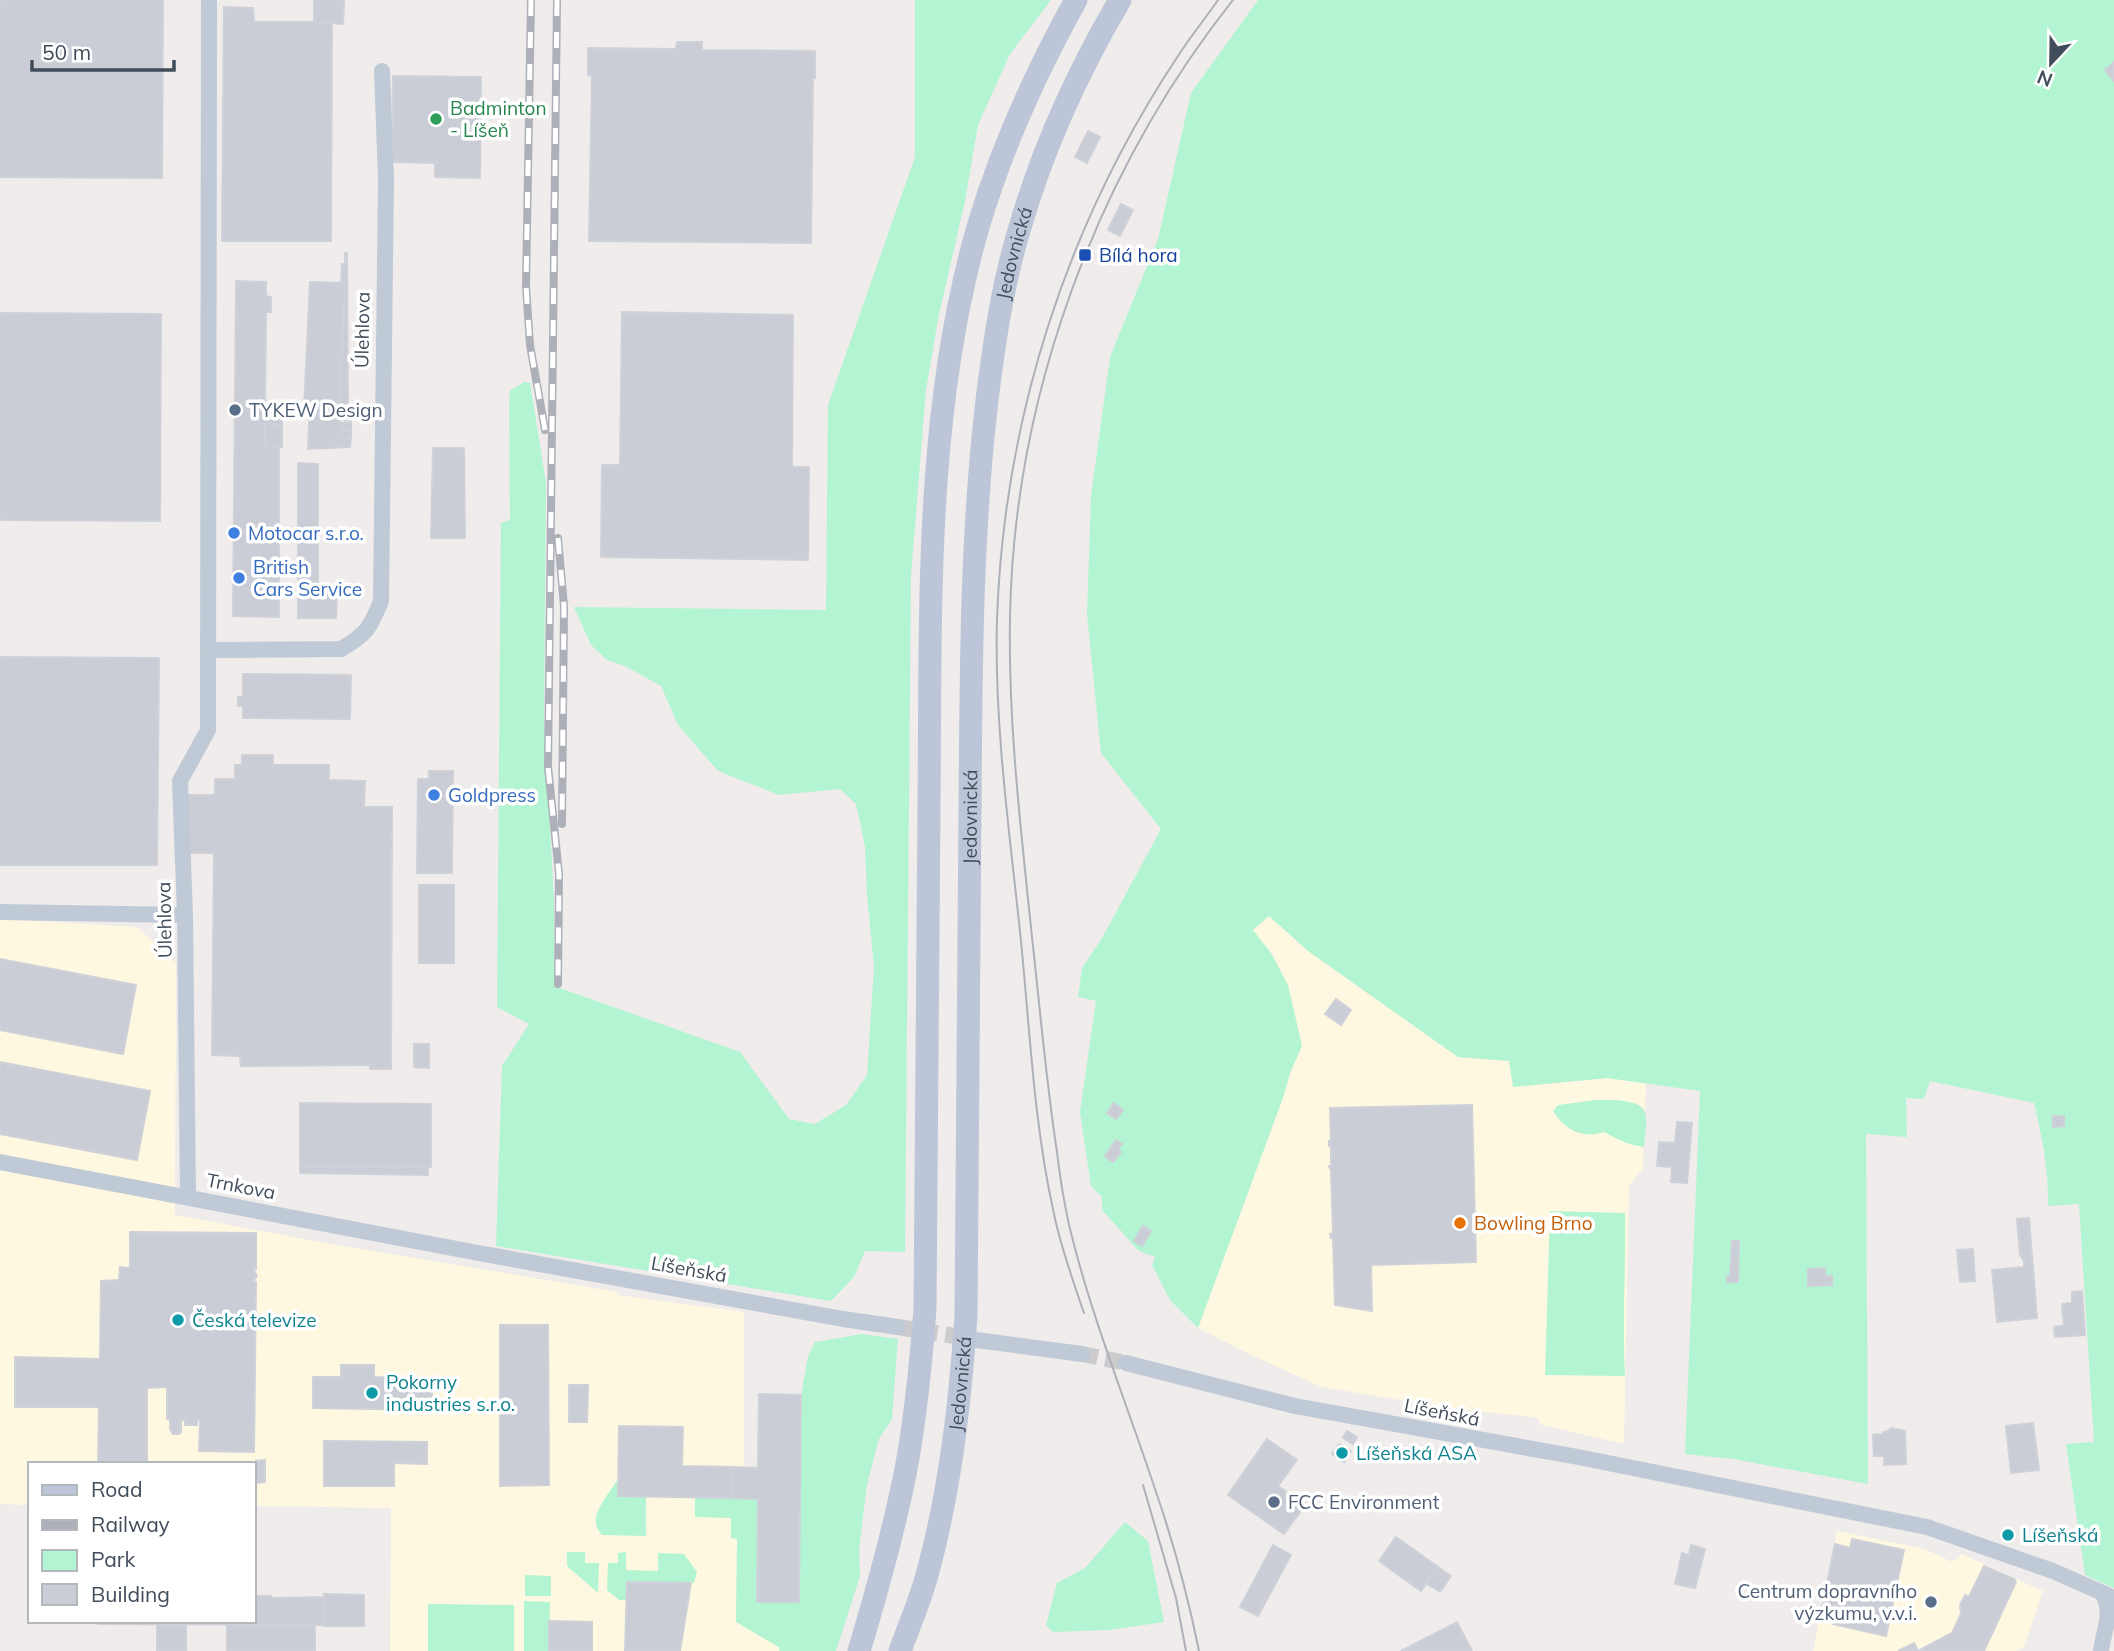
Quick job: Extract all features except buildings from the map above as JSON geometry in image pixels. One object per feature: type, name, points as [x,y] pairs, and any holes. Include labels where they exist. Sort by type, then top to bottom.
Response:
[{"type":"main road","name":"Jedovnická","points":[[859,1651],[901,1494],[915,1410],[925,1309],[931,580],[943,404],[954,332],[979,226],[1022,104],[1076,0]]},
{"type":"main road","name":"Jedovnická","points":[[900,1651],[927,1576],[948,1481],[970,1349],[966,1316],[972,621],[982,446],[995,337],[1018,234],[1060,117],[1120,0]]},
{"type":"street","name":"Úlehlova","points":[[188,1197],[185,915],[180,781],[208,730],[209,0]]},
{"type":"street","name":"Úlehlova","points":[[208,650],[341,649],[360,638],[372,623],[381,601],[386,179],[382,72]]},
{"type":"street","points":[[0,912],[185,915]]},
{"type":"street","name":"Trnkova","points":[[0,1162],[473,1252]]},
{"type":"street","name":"Líšeňská","points":[[473,1252],[898,1327]]},
{"type":"street","points":[[970,1349],[1082,1354]]},
{"type":"street","name":"Líšeňská","points":[[1126,1363],[1294,1406],[1578,1457],[1927,1527],[2053,1571],[2108,1596]]},
{"type":"street","points":[[2101,1651],[2109,1615],[2108,1596]]},
{"type":"shaded area","points":[[1269,915],[1308,951],[1458,1057],[1510,1061],[1513,1087],[1607,1078],[1646,1083],[1643,1168],[1629,1186],[1624,1444],[1539,1424],[1539,1418],[1442,1407],[1322,1387],[1198,1328],[1302,1046],[1288,985],[1271,953],[1252,930]]},
{"type":"shaded area","points":[[0,919],[137,927],[176,963],[175,1215],[617,1292],[617,1295],[744,1312],[744,1468],[732,1468],[731,1538],[737,1538],[736,1621],[797,1622],[779,1651],[390,1651],[391,1508],[256,1506],[256,1462],[28,1462],[28,1505],[0,1504]]},
{"type":"shaded area","name":"Centrum dopravního výzkumu, v.v.i.","points":[[1837,1531],[1925,1549],[1952,1562],[1962,1554],[2043,1591],[2024,1647],[2015,1651],[1813,1651]]},
{"type":"green space","points":[[915,0],[1051,0],[1010,54],[978,125],[926,390],[911,575],[905,1252],[865,1251],[854,1277],[831,1301],[496,1246],[502,1066],[529,1024],[497,1007],[501,523],[510,520],[510,391],[524,382],[530,383],[546,483],[544,716],[554,900],[554,986],[740,1052],[789,1119],[815,1124],[846,1105],[867,1075],[874,967],[865,847],[856,804],[840,789],[779,795],[718,771],[678,725],[661,686],[625,666],[607,660],[591,645],[574,607],[826,610],[828,405],[915,157]]},
{"type":"green space","points":[[1258,0],[2114,0],[2114,1588],[2085,1575],[2066,1444],[2094,1442],[2079,1204],[2048,1206],[2044,1154],[2034,1103],[1930,1081],[1924,1099],[1906,1098],[1907,1137],[1866,1134],[1868,1484],[1733,1459],[1685,1454],[1700,1091],[1607,1078],[1513,1087],[1509,1061],[1458,1057],[1308,951],[1269,916],[1253,930],[1271,953],[1288,985],[1302,1046],[1198,1328],[1170,1300],[1152,1265],[1155,1257],[1139,1251],[1102,1210],[1102,1197],[1091,1186],[1080,1112],[1096,1001],[1078,997],[1082,968],[1102,938],[1161,829],[1101,753],[1087,614],[1091,496],[1110,357],[1158,239],[1191,93]]},
{"type":"green space","points":[[1596,1100],[1630,1102],[1642,1107],[1646,1120],[1644,1147],[1604,1132],[1588,1134],[1575,1131],[1563,1123],[1553,1111],[1558,1105]]},
{"type":"green space","points":[[1550,1211],[1625,1213],[1625,1376],[1545,1375]]},
{"type":"green space","points":[[862,1334],[898,1339],[892,1419],[879,1439],[867,1484],[859,1550],[860,1576],[836,1651],[779,1651],[780,1648],[736,1622],[737,1539],[731,1538],[731,1518],[695,1517],[695,1497],[758,1499],[757,1602],[799,1602],[801,1395],[808,1356],[815,1342]]},
{"type":"green space","points":[[618,1479],[618,1496],[646,1497],[646,1536],[602,1535],[597,1528],[600,1507]]},
{"type":"green space","points":[[1125,1522],[1148,1541],[1164,1622],[1109,1630],[1053,1632],[1046,1625],[1057,1583],[1085,1568]]},
{"type":"green space","points":[[567,1552],[585,1552],[585,1563],[599,1563],[598,1593],[567,1566]]},
{"type":"green space","points":[[626,1552],[626,1570],[658,1571],[658,1553],[684,1554],[697,1572],[694,1583],[628,1582],[627,1600],[619,1600],[607,1590],[608,1563],[618,1563],[618,1553]]},
{"type":"green space","points":[[525,1575],[551,1576],[551,1596],[525,1596]]},
{"type":"green space","points":[[524,1601],[550,1602],[549,1651],[524,1651]]},
{"type":"green space","points":[[428,1604],[514,1605],[514,1651],[428,1651]]},
{"type":"tunnel","points":[[898,1327],[974,1339]]},
{"type":"tunnel","points":[[1082,1354],[1126,1363]]},
{"type":"tram line","points":[[1084,1313],[1054,1214],[1033,1078],[998,700],[997,619],[1002,544],[1028,397],[1048,325],[1074,255],[1104,186],[1139,120],[1183,49],[1218,0]]},
{"type":"tram line","points":[[1199,1651],[1169,1531],[1089,1296],[1064,1200],[1046,1071],[1020,817],[1013,737],[1010,617],[1015,534],[1027,452],[1046,370],[1072,290],[1103,213],[1141,138],[1184,67],[1233,0]]},
{"type":"tram line","points":[[1143,1485],[1176,1598],[1186,1651]]},
{"type":"railway","points":[[531,0],[526,286],[530,345],[545,430]]},
{"type":"railway","points":[[557,0],[548,767],[559,874],[558,984]]},
{"type":"railway","points":[[558,538],[564,606],[562,824]]},
{"type":"place","name":"Badminton - Líšeň","points":[[436,119]]},
{"type":"place","name":"Bílá hora","points":[[1085,255]]},
{"type":"place","name":"TYKEW Design","points":[[235,410]]},
{"type":"place","name":"Motocar s.r.o.","points":[[234,533]]},
{"type":"place","name":"British Cars Service","points":[[239,578]]},
{"type":"place","name":"Goldpress","points":[[434,795]]},
{"type":"place","name":"Bowling Brno","points":[[1460,1223]]},
{"type":"place","name":"Česká televize","points":[[178,1320]]},
{"type":"place","name":"Pokorny industries s.r.o.","points":[[372,1393]]},
{"type":"place","name":"Líšeňská ASA","points":[[1342,1453]]},
{"type":"place","name":"FCC Environment","points":[[1274,1502]]},
{"type":"place","name":"Líšeňská","points":[[2008,1535]]},
{"type":"place","name":"Centrum dopravního výzkumu, v.v.i.","points":[[1931,1602]]}]
